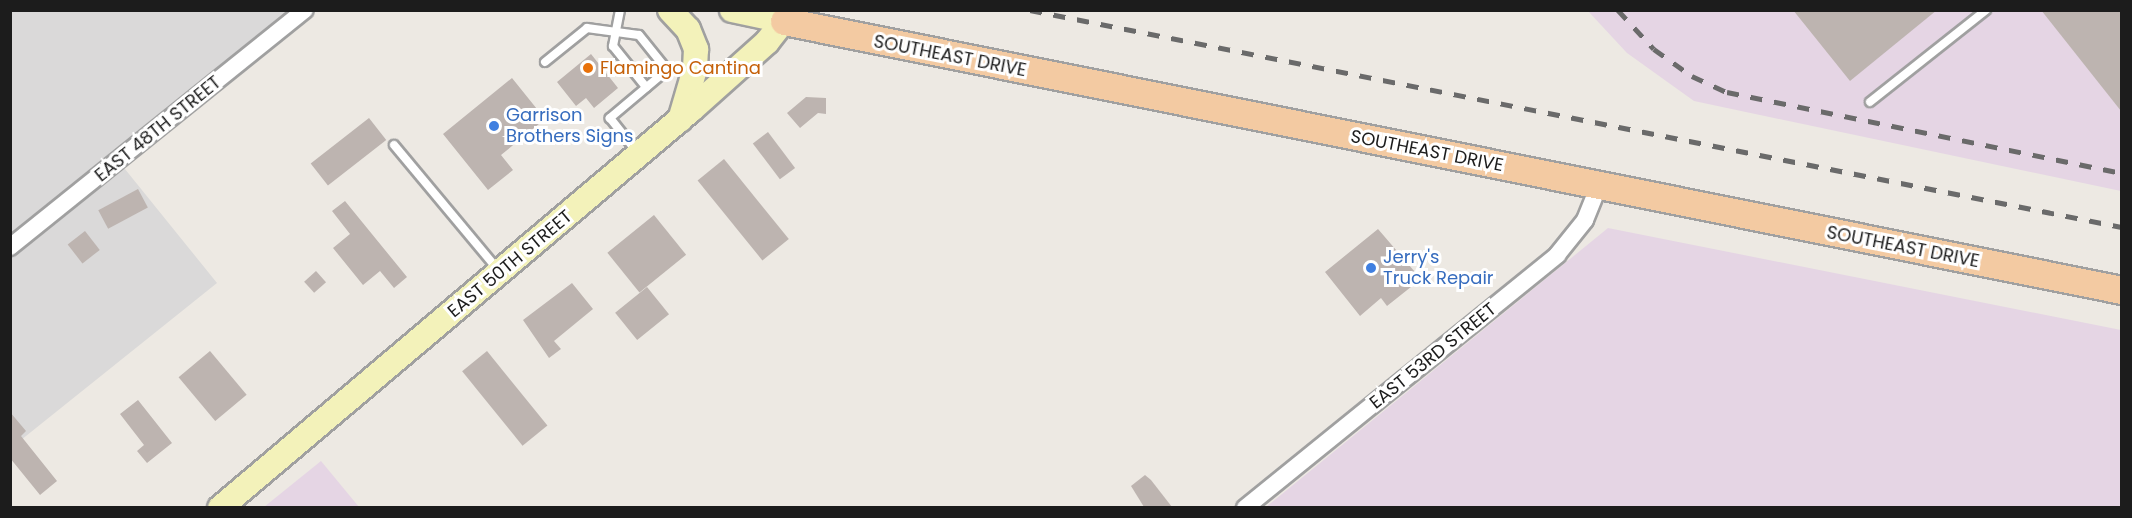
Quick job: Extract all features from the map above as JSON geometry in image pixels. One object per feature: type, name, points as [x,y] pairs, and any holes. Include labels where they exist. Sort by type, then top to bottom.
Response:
[{"type":"main road","points":[[670,10],[688,28],[696,49],[695,69],[680,120]]},
{"type":"main road","name":"SOUTHEAST DRIVE","points":[[732,10],[788,16],[1599,185],[2121,290]]},
{"type":"main road","name":"EAST 50TH STREET","points":[[220,507],[680,120],[767,42],[788,16]]},
{"type":"street","name":"EAST 48TH STREET","points":[[10,247],[305,10]]},
{"type":"street","name":"EAST 53RD STREET","points":[[1245,507],[1557,255],[1586,220],[1599,185]]},
{"type":"lane","points":[[620,10],[613,46],[646,87]]},
{"type":"lane","points":[[1870,102],[1986,10]]},
{"type":"lane","points":[[545,62],[587,28],[639,35],[667,70],[610,118],[639,154]]},
{"type":"lane","points":[[394,144],[500,273]]},
{"type":"shaded area","points":[[11,11],[291,11],[112,153],[217,283],[11,448]]},
{"type":"shaded area","points":[[1588,11],[2121,11],[2121,191],[1694,101],[1627,53]]},
{"type":"shaded area","points":[[1608,228],[2121,330],[2121,507],[1266,507]]},
{"type":"shaded area","points":[[321,461],[359,507],[264,507]]},
{"type":"building","points":[[1793,10],[1937,10],[1850,81]]},
{"type":"building","points":[[2041,10],[2121,10],[2121,111]]},
{"type":"building","name":"Flamingo Cantina","points":[[591,54],[618,88],[594,108],[586,98],[576,106],[557,82]]},
{"type":"building","name":"Garrison Brothers Signs","points":[[512,78],[545,119],[501,155],[513,170],[488,190],[443,134]]},
{"type":"building","points":[[806,97],[826,98],[826,114],[818,113],[800,128],[787,113]]},
{"type":"building","points":[[369,118],[386,140],[328,186],[311,164]]},
{"type":"building","points":[[768,132],[795,168],[780,179],[753,143]]},
{"type":"building","points":[[724,159],[789,239],[762,260],[698,180]]},
{"type":"building","points":[[138,189],[148,208],[108,229],[98,210]]},
{"type":"building","points":[[345,201],[407,277],[394,288],[380,271],[363,285],[333,248],[350,234],[332,211]]},
{"type":"building","points":[[654,215],[686,255],[639,292],[607,253]]},
{"type":"building","name":"Jerry's Truck Repair","points":[[1378,229],[1421,279],[1387,306],[1381,298],[1360,316],[1325,272]]},
{"type":"building","points":[[85,231],[100,250],[82,263],[68,245]]},
{"type":"building","points":[[316,271],[326,282],[314,293],[304,282]]},
{"type":"building","points":[[572,283],[593,309],[554,341],[561,349],[549,358],[523,320]]},
{"type":"building","points":[[647,287],[669,314],[637,340],[615,313]]},
{"type":"building","points":[[210,351],[247,395],[215,421],[179,377]]},
{"type":"building","points":[[487,351],[547,426],[523,446],[462,371]]},
{"type":"building","points":[[138,400],[172,443],[147,463],[137,451],[144,445],[120,414]]},
{"type":"building","points":[[10,412],[26,431],[21,436],[57,481],[40,495],[10,458]]},
{"type":"building","points":[[1145,475],[1172,507],[1144,507],[1131,486]]},
{"type":"railway","points":[[1030,10],[2122,227]]},
{"type":"railway","points":[[1618,10],[1654,49],[1692,76],[1727,92],[2122,173]]},
{"type":"place","name":"Flamingo Cantina","points":[[588,68]]},
{"type":"place","name":"Garrison Brothers Signs","points":[[494,126]]},
{"type":"place","name":"Jerry's Truck Repair","points":[[1371,268]]}]
